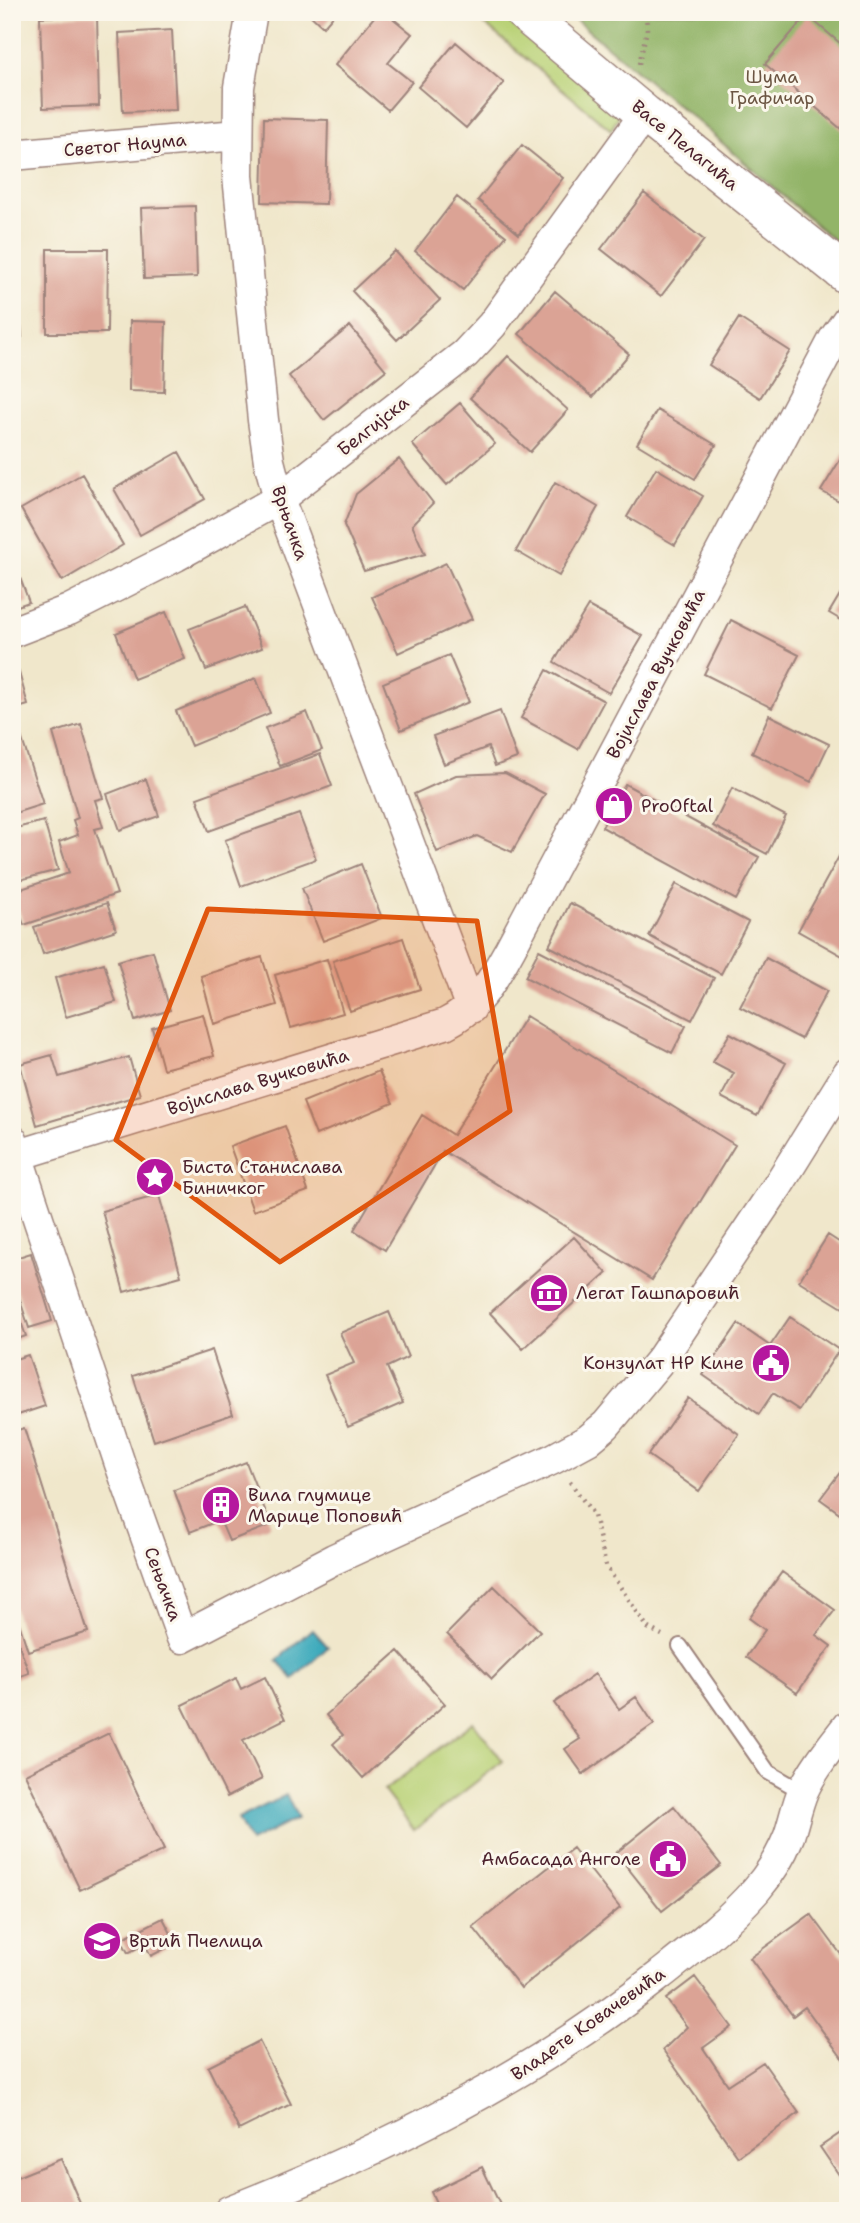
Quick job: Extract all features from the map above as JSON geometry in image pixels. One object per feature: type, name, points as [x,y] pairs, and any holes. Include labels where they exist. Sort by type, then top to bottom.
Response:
[{"type":"street","name":"Врњачка","points":[[252,12],[239,88],[238,176],[269,461],[279,499],[471,1008]]},
{"type":"street","name":"Васе Пелагића","points":[[523,12],[645,114],[848,276]]},
{"type":"street","name":"Белгијска","points":[[12,632],[69,610],[176,556],[279,499],[465,354],[492,325],[645,114]]},
{"type":"street","name":"Светог Наума","points":[[12,155],[237,135]]},
{"type":"street","name":"Војислава Вучковића","points":[[14,1151],[445,1024],[471,1008],[493,981],[821,363],[848,319]]},
{"type":"street","name":"Сењачка","points":[[14,1151],[182,1638],[334,1559],[553,1459],[588,1440],[606,1425],[662,1358],[777,1187],[848,1073]]},
{"type":"street","name":"Владете Ковачевића","points":[[229,2211],[324,2173],[508,2080],[620,2006],[728,1919],[756,1890],[784,1847],[803,1792],[813,1774],[848,1725]]},
{"type":"lane","points":[[680,1646],[768,1772],[803,1792]]},
{"type":"path","points":[[646,12],[647,30]]},
{"type":"path","points":[[553,1459],[594,1515],[606,1566],[648,1628]]},
{"type":"highlighted area","points":[[208,909],[477,921],[510,1111],[280,1262],[116,1140]]},
{"type":"green space","points":[[470,12],[507,12],[620,114],[611,130]]},
{"type":"green space","name":"Шума Графичар","points":[[566,12],[848,12],[848,253],[704,127]]},
{"type":"green space","points":[[473,1722],[503,1761],[414,1830],[384,1791]]},
{"type":"water","points":[[312,1629],[328,1647],[293,1679],[277,1660]]},
{"type":"water","points":[[286,1795],[298,1818],[250,1842],[238,1819]]},
{"type":"building","points":[[307,12],[336,12],[323,27]]},
{"type":"building","points":[[378,12],[385,12],[412,34],[388,63],[412,82],[388,110],[335,65]]},
{"type":"building","points":[[97,15],[99,106],[43,108],[40,17]]},
{"type":"building","points":[[807,15],[848,50],[848,135],[765,64]]},
{"type":"building","points":[[172,30],[176,110],[123,112],[119,33]]},
{"type":"building","points":[[456,42],[504,83],[466,128],[418,87]]},
{"type":"building","points":[[264,118],[328,120],[326,204],[262,202]]},
{"type":"building","points":[[522,145],[563,178],[519,234],[478,200]]},
{"type":"building","points":[[644,193],[704,240],[661,296],[601,249]]},
{"type":"building","points":[[457,197],[506,236],[463,290],[415,251]]},
{"type":"building","points":[[195,206],[197,277],[144,279],[141,208]]},
{"type":"building","points":[[47,249],[108,249],[107,333],[47,333]]},
{"type":"building","points":[[395,251],[440,300],[397,340],[352,291]]},
{"type":"building","points":[[12,274],[17,274],[22,337],[12,337]]},
{"type":"building","points":[[555,291],[629,354],[593,397],[519,334]]},
{"type":"building","points":[[739,318],[790,351],[760,398],[709,365]]},
{"type":"building","points":[[130,321],[166,322],[164,392],[129,391]]},
{"type":"building","points":[[350,326],[386,370],[324,420],[289,376]]},
{"type":"building","points":[[508,356],[568,410],[530,452],[470,398]]},
{"type":"building","points":[[460,403],[495,444],[447,485],[412,444]]},
{"type":"building","points":[[657,410],[716,445],[695,479],[637,444]]},
{"type":"building","points":[[848,447],[848,506],[821,491]]},
{"type":"building","points":[[179,452],[205,499],[140,535],[114,489]]},
{"type":"building","points":[[399,459],[433,503],[412,525],[425,554],[364,571],[344,525],[356,494]]},
{"type":"building","points":[[656,468],[703,496],[675,545],[627,517]]},
{"type":"building","points":[[82,474],[123,545],[62,581],[21,509]]},
{"type":"building","points":[[555,482],[598,507],[559,576],[516,551]]},
{"type":"building","points":[[12,556],[29,602],[12,608]]},
{"type":"building","points":[[446,563],[472,619],[398,653],[372,597]]},
{"type":"building","points":[[848,581],[848,624],[829,613]]},
{"type":"building","points":[[588,606],[643,636],[609,693],[554,662]]},
{"type":"building","points":[[245,607],[262,648],[206,670],[189,629]]},
{"type":"building","points":[[166,612],[185,659],[134,679],[116,633]]},
{"type":"building","points":[[731,620],[799,655],[772,708],[704,674]]},
{"type":"building","points":[[449,655],[469,702],[401,730],[383,683]]},
{"type":"building","points":[[18,669],[28,705],[12,710],[12,671]]},
{"type":"building","points":[[547,670],[604,701],[578,749],[521,718]]},
{"type":"building","points":[[256,678],[270,713],[191,746],[176,711]]},
{"type":"building","points":[[500,711],[517,758],[495,766],[488,747],[444,764],[433,736]]},
{"type":"building","points":[[307,712],[322,750],[280,766],[265,728]]},
{"type":"building","points":[[769,715],[829,744],[811,782],[752,753]]},
{"type":"building","points":[[81,724],[103,798],[95,800],[103,827],[95,829],[117,894],[24,925],[12,892],[69,873],[59,842],[78,835],[73,820],[78,818],[53,733]]},
{"type":"building","points":[[18,727],[43,804],[12,814],[12,729]]},
{"type":"building","points":[[320,754],[332,786],[209,831],[197,798]]},
{"type":"building","points":[[505,773],[545,794],[512,852],[477,836],[437,852],[414,794],[456,775]]},
{"type":"building","points":[[146,779],[159,816],[120,830],[107,794]]},
{"type":"building","points":[[625,784],[759,857],[736,900],[602,827]]},
{"type":"building","points":[[732,788],[786,816],[767,854],[713,826]]},
{"type":"building","points":[[299,814],[316,859],[241,886],[225,840]]},
{"type":"building","points":[[44,821],[58,870],[12,882],[12,829]]},
{"type":"building","points":[[848,840],[848,959],[798,931]]},
{"type":"building","points":[[361,864],[382,918],[323,941],[302,888]]},
{"type":"building","points":[[676,884],[748,922],[721,974],[649,936]]},
{"type":"building","points":[[107,903],[116,930],[43,954],[34,927]]},
{"type":"building","points":[[570,903],[714,978],[692,1020],[549,946]]},
{"type":"building","points":[[403,938],[420,989],[350,1011],[333,961]]},
{"type":"building","points":[[539,950],[686,1026],[672,1053],[525,977]]},
{"type":"building","points":[[153,951],[170,1010],[135,1021],[118,961]]},
{"type":"building","points":[[262,957],[277,1005],[214,1024],[201,976]]},
{"type":"building","points":[[766,958],[827,991],[801,1039],[740,1007]]},
{"type":"building","points":[[327,959],[343,1013],[291,1028],[275,975]]},
{"type":"building","points":[[104,963],[116,1002],[66,1017],[55,978]]},
{"type":"building","points":[[203,1014],[214,1056],[163,1069],[152,1028]]},
{"type":"building","points":[[526,1016],[735,1145],[652,1280],[443,1151],[385,1250],[354,1230],[422,1115],[453,1135]]},
{"type":"building","points":[[730,1033],[786,1063],[757,1116],[721,1097],[734,1073],[713,1062]]},
{"type":"building","points":[[52,1055],[59,1077],[129,1057],[140,1095],[37,1125],[20,1064]]},
{"type":"building","points":[[379,1071],[393,1103],[316,1135],[303,1102]]},
{"type":"building","points":[[285,1126],[308,1191],[253,1211],[230,1146]]},
{"type":"building","points":[[159,1195],[181,1276],[124,1292],[102,1211]]},
{"type":"building","points":[[828,1235],[848,1248],[846,1310],[799,1281]]},
{"type":"building","name":"Легат Гашпаровић","points":[[574,1237],[607,1273],[523,1349],[490,1313]]},
{"type":"building","points":[[31,1253],[52,1321],[29,1328],[12,1275],[12,1259]]},
{"type":"building","points":[[12,1297],[26,1336],[12,1341]]},
{"type":"building","points":[[389,1312],[408,1357],[387,1367],[403,1403],[348,1427],[325,1375],[354,1363],[340,1333]]},
{"type":"building","name":"Конзулат НР Кине","points":[[790,1317],[839,1350],[799,1410],[773,1393],[759,1414],[703,1375],[738,1324],[770,1346]]},
{"type":"building","points":[[212,1350],[233,1414],[154,1441],[133,1376]]},
{"type":"building","points":[[28,1355],[45,1406],[12,1417],[12,1360]]},
{"type":"building","points":[[688,1398],[739,1434],[699,1491],[648,1455]]},
{"type":"building","points":[[24,1428],[88,1632],[28,1651],[12,1601],[12,1432]]},
{"type":"building","name":"Вила глумице Марице Поповић","points":[[246,1462],[271,1525],[229,1541],[220,1520],[190,1532],[174,1490]]},
{"type":"building","points":[[848,1462],[848,1519],[820,1499]]},
{"type":"building","points":[[782,1572],[835,1610],[816,1635],[831,1646],[797,1693],[746,1657],[765,1630],[749,1618]]},
{"type":"building","points":[[494,1586],[540,1631],[492,1679],[447,1634]]},
{"type":"building","points":[[12,1625],[29,1673],[12,1679]]},
{"type":"building","points":[[398,1651],[445,1704],[363,1778],[333,1744],[343,1735],[326,1715]]},
{"type":"building","points":[[595,1674],[619,1709],[636,1697],[654,1724],[583,1774],[565,1749],[580,1739],[554,1703]]},
{"type":"building","points":[[265,1677],[285,1719],[243,1740],[262,1779],[227,1797],[182,1705],[236,1678],[241,1689]]},
{"type":"building","points":[[109,1733],[164,1850],[80,1890],[25,1774]]},
{"type":"building","name":"Амбасада Анголе","points":[[674,1806],[721,1865],[662,1911],[616,1853]]},
{"type":"building","points":[[573,1848],[620,1908],[521,1988],[473,1927]]},
{"type":"building","points":[[811,1914],[848,1964],[848,2066],[805,2007],[793,2016],[750,1958]]},
{"type":"building","points":[[163,1918],[176,1943],[151,1956],[145,1944],[128,1953],[121,1939]]},
{"type":"building","points":[[695,1977],[732,2027],[703,2048],[728,2085],[763,2062],[799,2113],[738,2157],[663,2050],[687,2027],[666,1999]]},
{"type":"building","points":[[259,2041],[291,2104],[239,2130],[208,2067]]},
{"type":"building","points":[[848,2128],[848,2188],[820,2147]]},
{"type":"building","points":[[61,2159],[82,2208],[75,2211],[12,2211],[12,2179]]},
{"type":"building","points":[[482,2167],[503,2211],[440,2211],[431,2192]]},
{"type":"place","name":"ProOftal","points":[[614,806]]},
{"type":"place","name":"Биста Станислава Биничког","points":[[155,1177]]},
{"type":"place","name":"Легат Гашпаровић","points":[[549,1293]]},
{"type":"place","name":"Конзулат НР Кине","points":[[771,1363]]},
{"type":"place","name":"Вила глумице Марице Поповић","points":[[221,1505]]},
{"type":"place","name":"Амбасада Анголе","points":[[668,1859]]},
{"type":"place","name":"Вртић Пчелица","points":[[102,1941]]}]
